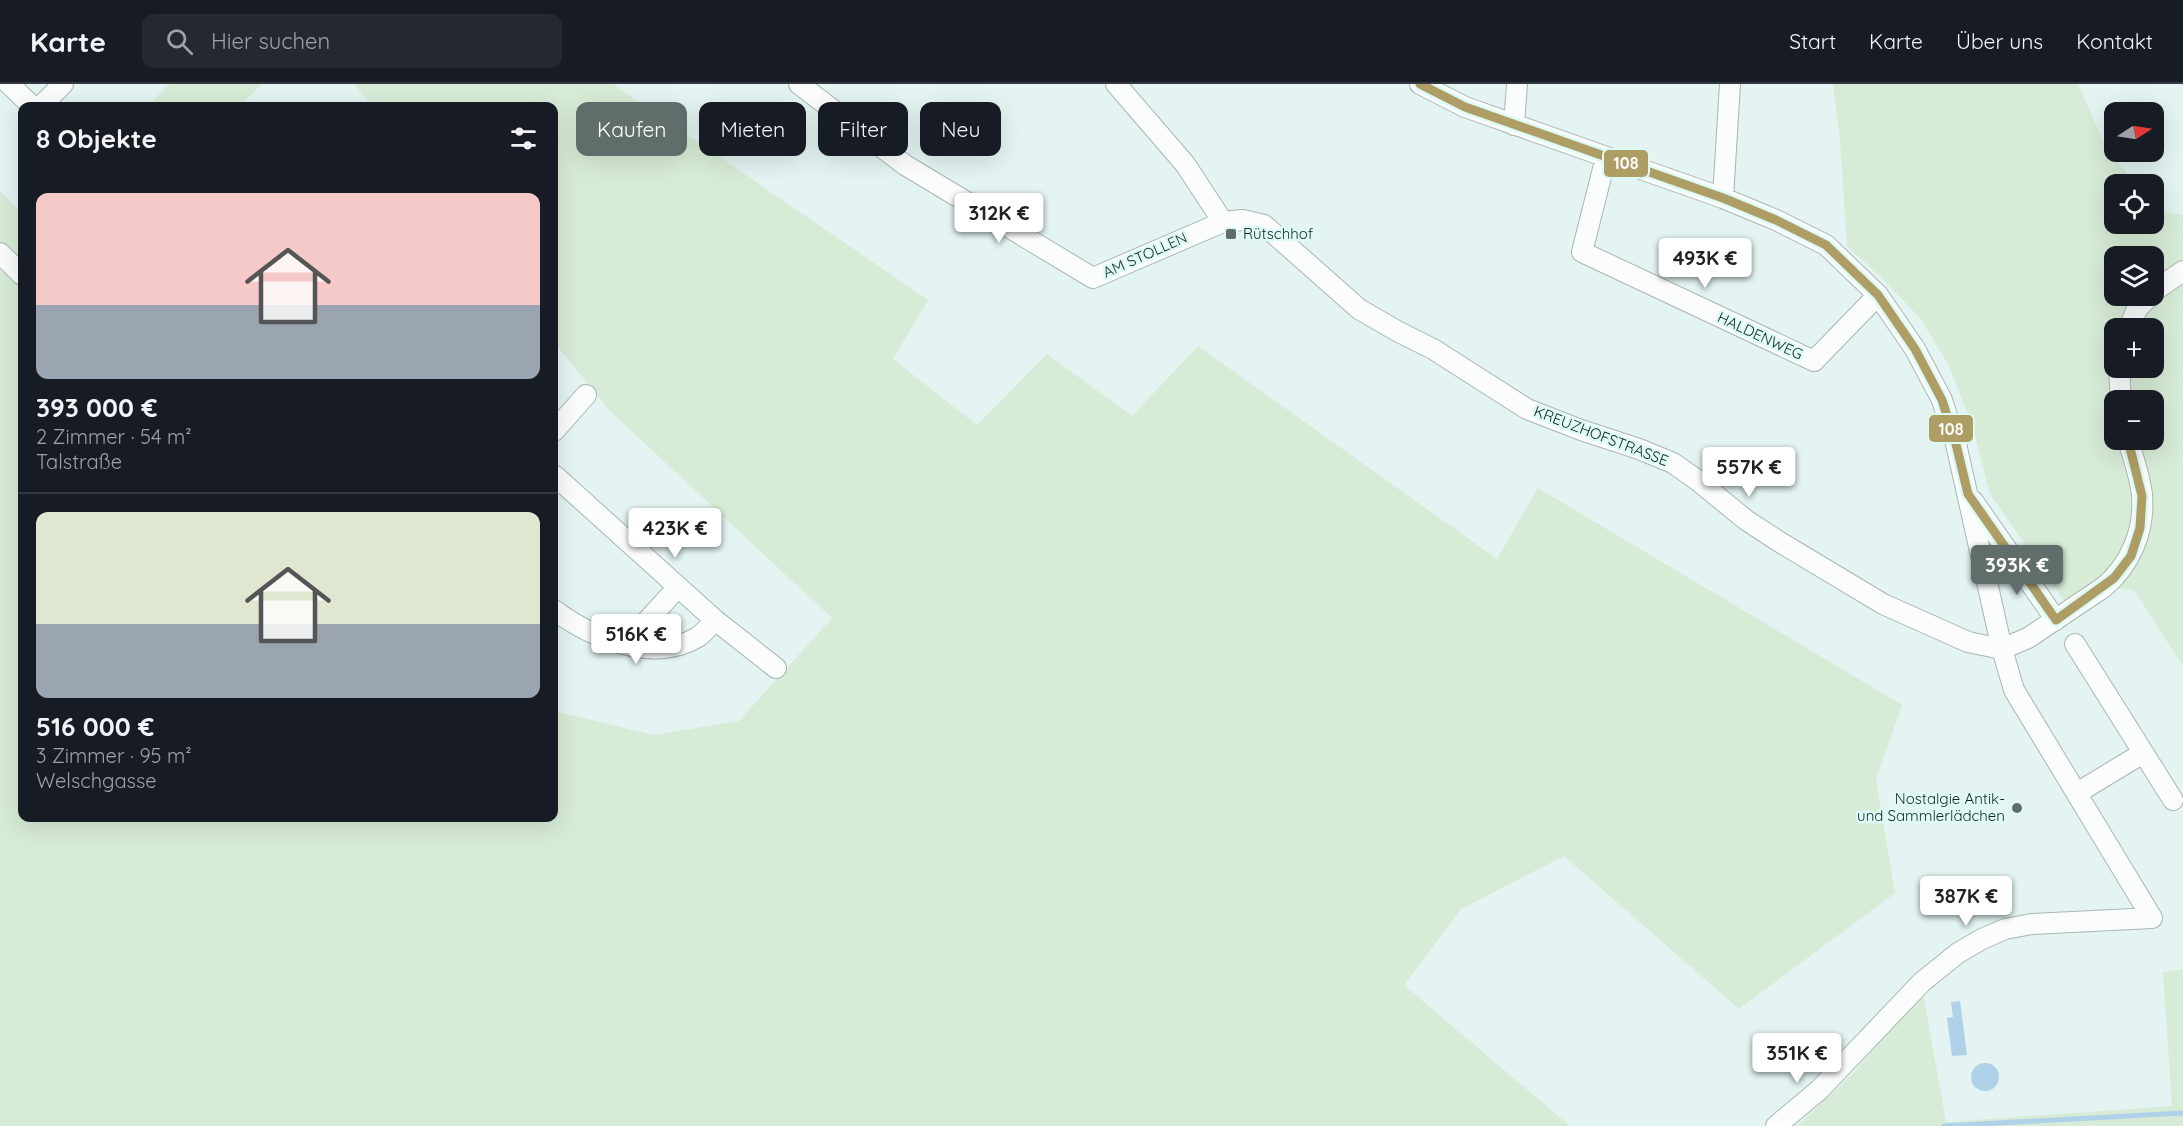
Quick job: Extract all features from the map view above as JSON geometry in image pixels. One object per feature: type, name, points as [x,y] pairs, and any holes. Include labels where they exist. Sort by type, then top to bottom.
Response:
[{"type":"street","points":[[9,84],[28,102]]},
{"type":"street","points":[[45,102],[63,84]]},
{"type":"street","name":"AM STOLLEN","points":[[799,84],[906,165],[1093,278],[1223,222]]},
{"type":"street","points":[[1116,84],[1185,164],[1223,222]]},
{"type":"street","points":[[1420,84],[1464,107],[1723,198],[1776,220],[1826,245],[1878,295],[1915,349],[1942,400],[1956,444],[2002,649],[2014,690],[2152,918],[2032,924],[2005,929],[1982,939],[1958,953],[1922,982],[1819,1090],[1776,1126]]},
{"type":"street","points":[[1514,125],[1517,84]]},
{"type":"street","points":[[1723,198],[1730,84]]},
{"type":"street","name":"HALDENWEG","points":[[1605,157],[1582,252],[1814,361],[1878,295]]},
{"type":"street","name":"KREUZHOFSTRASSE","points":[[1223,222],[1243,220],[1264,225],[1359,309],[1433,349],[1527,409],[1639,449],[1673,464],[1770,536],[1883,604],[1968,642],[2002,649]]},
{"type":"street","points":[[0,253],[18,271]]},
{"type":"street","points":[[2164,284],[2183,271]]},
{"type":"street","points":[[558,426],[586,395]]},
{"type":"street","points":[[2002,649],[2028,638],[2114,578],[2131,555],[2140,528],[2142,496],[2130,450]]},
{"type":"street","points":[[558,479],[715,620],[776,668]]},
{"type":"street","points":[[1968,494],[2056,620]]},
{"type":"street","points":[[626,644],[678,587]]},
{"type":"street","points":[[558,613],[598,634],[649,649],[669,647],[699,636],[715,620]]},
{"type":"street","points":[[2075,644],[2173,800]]},
{"type":"street","points":[[2077,794],[2144,753]]},
{"type":"green space","points":[[169,84],[262,84],[244,102],[152,102]]},
{"type":"green space","points":[[354,84],[613,84],[639,102],[576,102],[576,156],[687,156],[687,135],[699,143],[699,156],[718,156],[928,300],[893,359],[977,425],[1047,354],[1132,416],[1198,346],[1497,559],[1538,488],[1902,705],[1876,779],[1895,893],[1739,1009],[1564,856],[1461,909],[1404,985],[1570,1126],[0,1126],[0,191],[18,209],[18,822],[558,822],[558,712],[654,735],[739,721],[832,618],[609,410],[558,347],[558,102],[369,102]]},
{"type":"green space","points":[[1833,84],[2078,84],[2104,143],[2104,162],[2118,162],[2127,174],[2104,174],[2104,234],[2164,234],[2164,212],[2183,215],[2183,666],[2134,590],[2087,586],[2065,602],[1990,494],[1973,428],[1949,366],[1921,319],[1847,246],[1840,140]]},
{"type":"green space","points":[[2183,969],[2183,1126],[1797,1126],[1852,1074],[1923,993],[1946,1122],[2172,1106],[2163,972]]},
{"type":"water","points":[[1960,1001],[1967,1055],[1952,1056],[1947,1018],[1953,1017],[1951,1002]]},
{"type":"water","points":[[1985,1063],[1995,1067],[1999,1077],[1995,1087],[1985,1091],[1975,1087],[1971,1077],[1975,1067]]},
{"type":"waterway","points":[[1944,1126],[2183,1113]]},
{"type":"transit line","name":"108","points":[[1420,84],[1465,107],[1723,198],[1776,220],[1826,245],[1878,295],[1915,349],[1942,400],[1968,494],[2056,620]]},
{"type":"transit line","name":"108","points":[[2056,620],[2114,578],[2131,556],[2140,528],[2142,496],[2130,450]]},
{"type":"place","name":"Rütschhof","points":[[1231,234]]},
{"type":"place","name":"Nostalgie Antik- und Sammlerlädchen","points":[[2017,808]]}]
